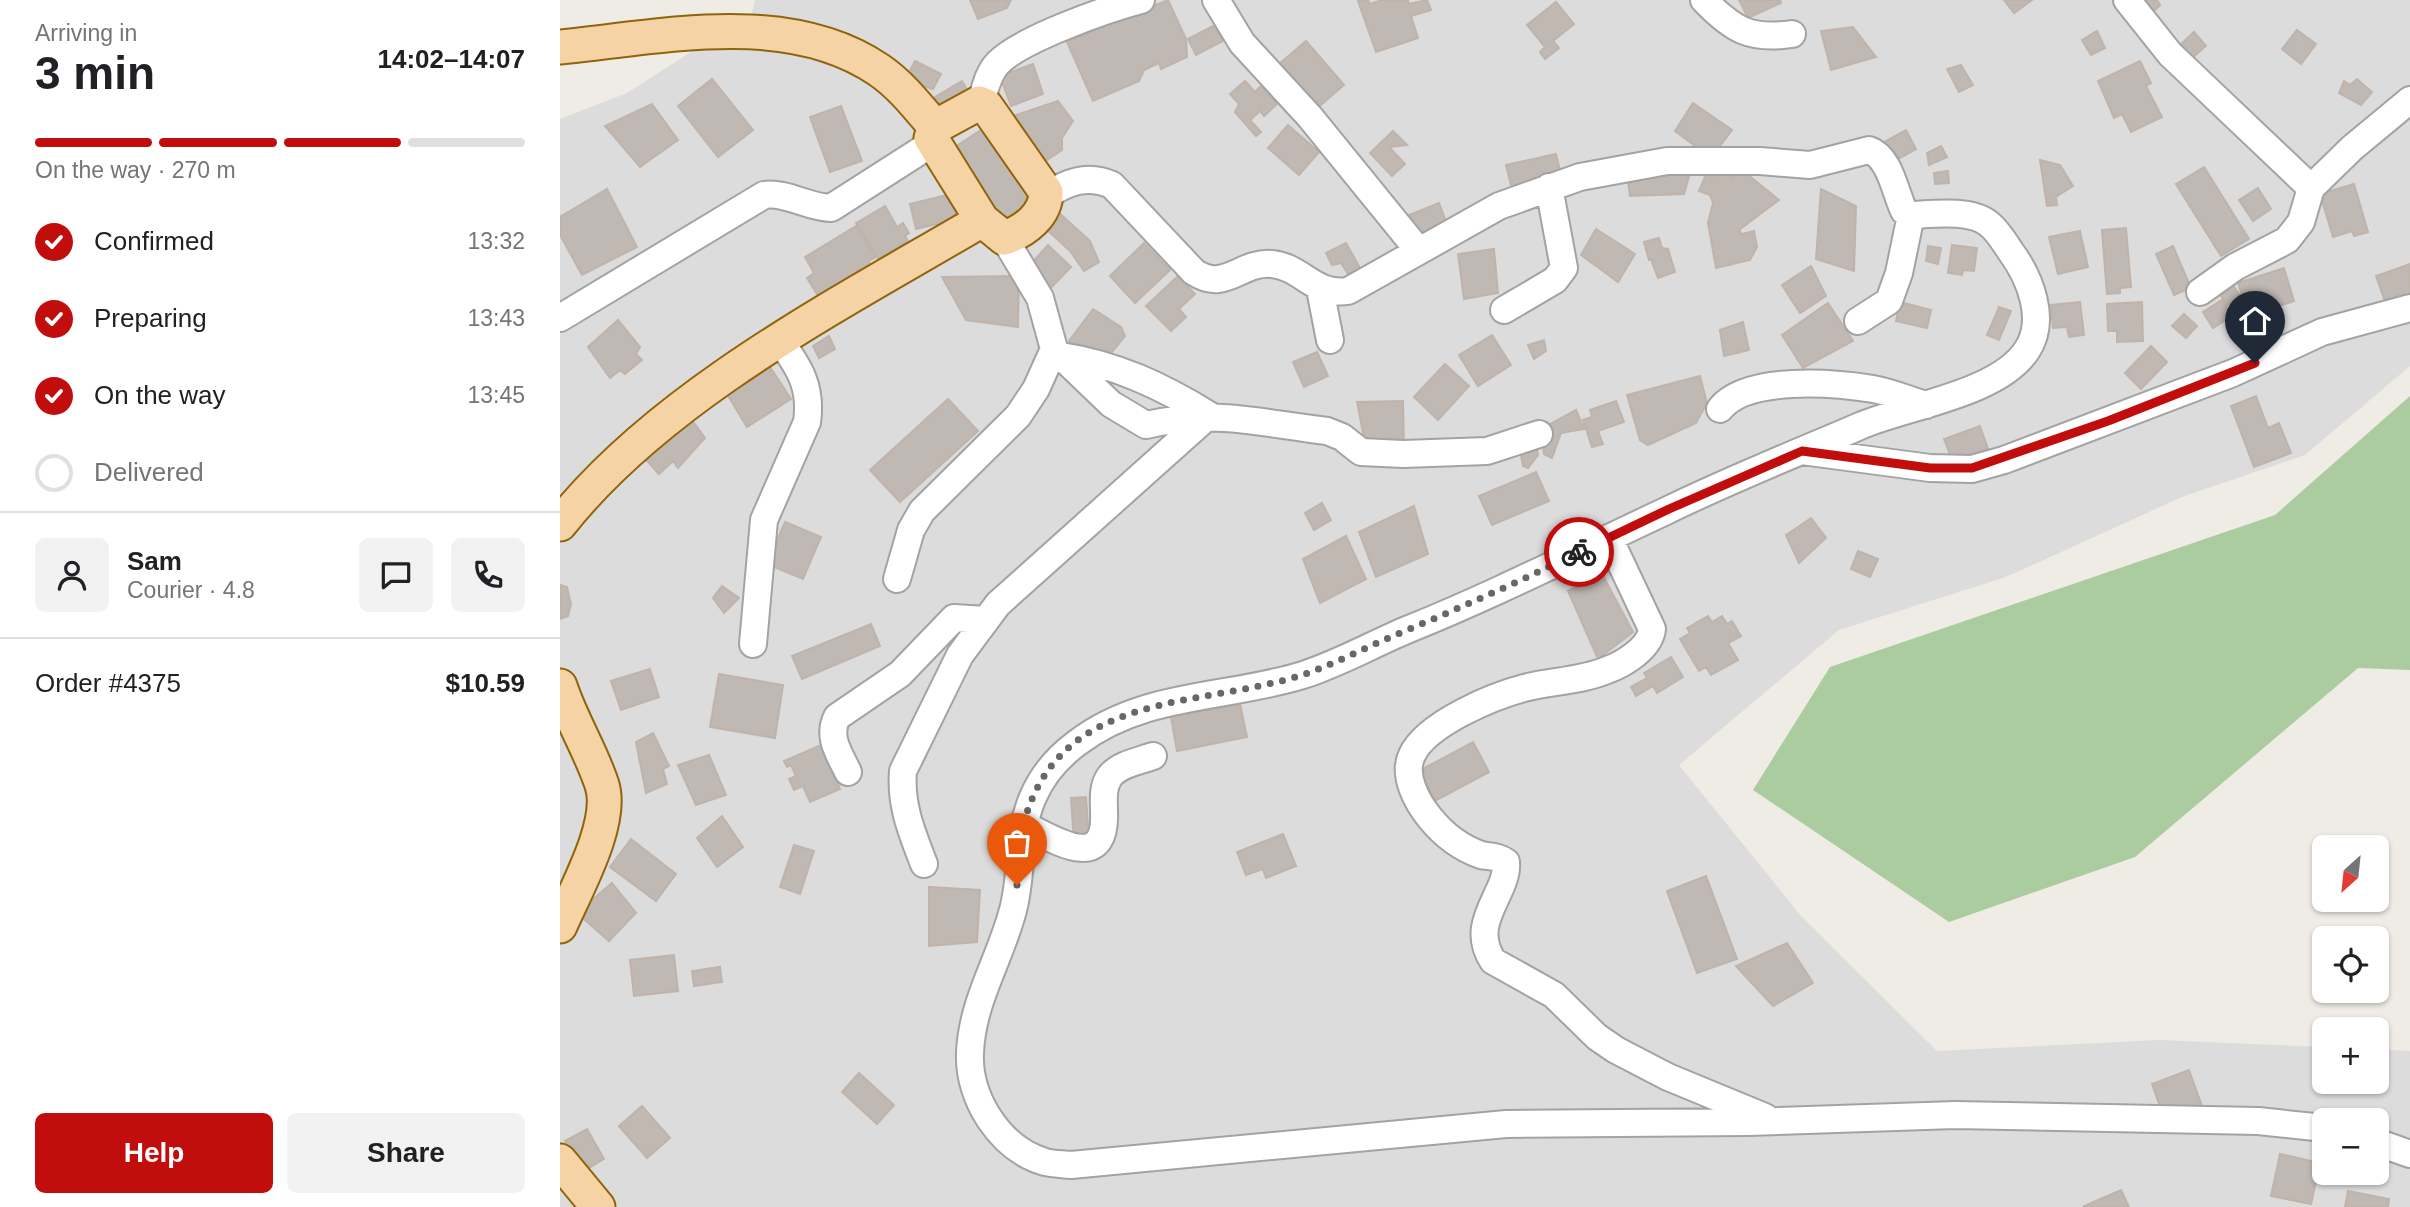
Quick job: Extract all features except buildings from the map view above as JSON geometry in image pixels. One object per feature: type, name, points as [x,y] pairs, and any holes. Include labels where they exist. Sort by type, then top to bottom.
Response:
[{"type":"main road","points":[[560,47],[700,33],[770,34],[822,43],[881,71],[900,86],[993,229]]},
{"type":"main road","points":[[560,524],[577,502],[665,419],[780,341],[993,229],[1037,217],[1046,196],[1044,187],[981,102],[934,135]]},
{"type":"main road","points":[[560,686],[603,787],[605,807],[601,829],[560,926]]},
{"type":"main road","points":[[560,1161],[598,1207]]},
{"type":"street","points":[[981,102],[991,71],[1006,56],[1097,13],[1141,0]]},
{"type":"street","points":[[1216,0],[1242,43],[1310,117],[1418,250]]},
{"type":"street","points":[[1704,0],[1718,15],[1748,34],[1765,38],[1792,34]]},
{"type":"street","points":[[2127,0],[2170,54],[2311,188]]},
{"type":"street","points":[[2200,292],[2235,267],[2287,240],[2301,222],[2311,188],[2352,148],[2410,100]]},
{"type":"street","points":[[560,318],[764,195],[777,193],[816,208],[831,208],[934,135]]},
{"type":"street","points":[[1046,196],[1062,186],[1084,179],[1103,181],[1112,185],[1194,272],[1207,280],[1215,281],[1261,265],[1273,264],[1334,293],[1348,291],[1499,206],[1580,177],[1667,161],[1738,160],[1810,165],[1869,150],[1878,153],[1884,161],[1904,211],[1911,215],[1949,214],[1988,222],[2015,257],[2037,312],[2035,334],[2026,352],[2012,366],[1976,387],[1870,422],[1802,451],[1609,538],[1476,603],[1300,676],[1145,706],[1107,724],[1075,744],[1050,767],[1033,796],[1023,824],[1014,907],[971,1028],[969,1068],[990,1121],[1014,1147],[1044,1161],[1071,1165],[1145,1160],[1256,1145],[1506,1124],[1774,1121],[1955,1115],[2258,1121],[2312,1127]]},
{"type":"street","points":[[1504,310],[1555,280],[1564,268],[1549,187]]},
{"type":"street","points":[[1858,321],[1889,301],[1899,273],[1911,215]]},
{"type":"street","points":[[993,229],[1040,298],[1057,353],[1111,404],[1146,425],[1209,415],[1327,431],[1342,437],[1361,452],[1393,454],[1487,451],[1539,434]]},
{"type":"street","points":[[1321,289],[1330,340]]},
{"type":"street","points":[[1802,451],[1930,468],[1972,468],[2004,460],[2221,378],[2322,332],[2410,308]]},
{"type":"street","points":[[753,643],[764,520],[807,422],[810,408],[808,388],[802,371],[780,341]]},
{"type":"street","points":[[1057,353],[1089,360],[1133,375],[1170,391],[1209,415]]},
{"type":"street","points":[[897,579],[911,530],[922,511],[1018,416],[1057,353]]},
{"type":"street","points":[[1720,409],[1749,391],[1788,384],[1875,390],[1926,405]]},
{"type":"street","points":[[924,864],[906,816],[901,792],[903,771],[960,655],[986,620],[1024,580],[1209,415]]},
{"type":"street","points":[[1609,538],[1652,629],[1646,646],[1608,670],[1526,687],[1468,708],[1422,741],[1412,754],[1408,769],[1411,785],[1429,817],[1449,838],[1460,846],[1482,855],[1499,857],[1506,862],[1486,916],[1488,953],[1493,961],[1554,995],[1597,1037],[1616,1050],[1668,1077],[1774,1121]]},
{"type":"street","points":[[848,772],[833,740],[832,728],[837,717],[900,674],[954,618],[986,620]]},
{"type":"street","points":[[1023,824],[1075,849],[1087,849],[1098,843],[1104,833],[1104,788],[1108,778],[1125,765],[1153,756]]},
{"type":"street","points":[[2389,1147],[2410,1154]]},
{"type":"shaded area","points":[[755,0],[2410,0],[2410,366],[2305,455],[2182,497],[2006,577],[1839,630],[1679,765],[1801,916],[1937,1051],[2160,1040],[2312,1046],[2312,1094],[2389,1094],[2389,1050],[2410,1051],[2410,1207],[560,1207],[560,119],[627,93],[752,13]]},
{"type":"green space","points":[[2410,396],[2410,670],[2358,668],[2135,857],[1949,922],[1753,790],[1830,667],[2275,515]]},
{"type":"way so far","points":[[1017,885],[1023,824],[1033,796],[1050,767],[1075,744],[1107,724],[1145,706],[1300,676],[1403,631],[1476,603],[1579,552]]},
{"type":"route","points":[[1579,552],[1802,451],[1930,468],[1972,468],[2004,460],[2255,363]]}]
